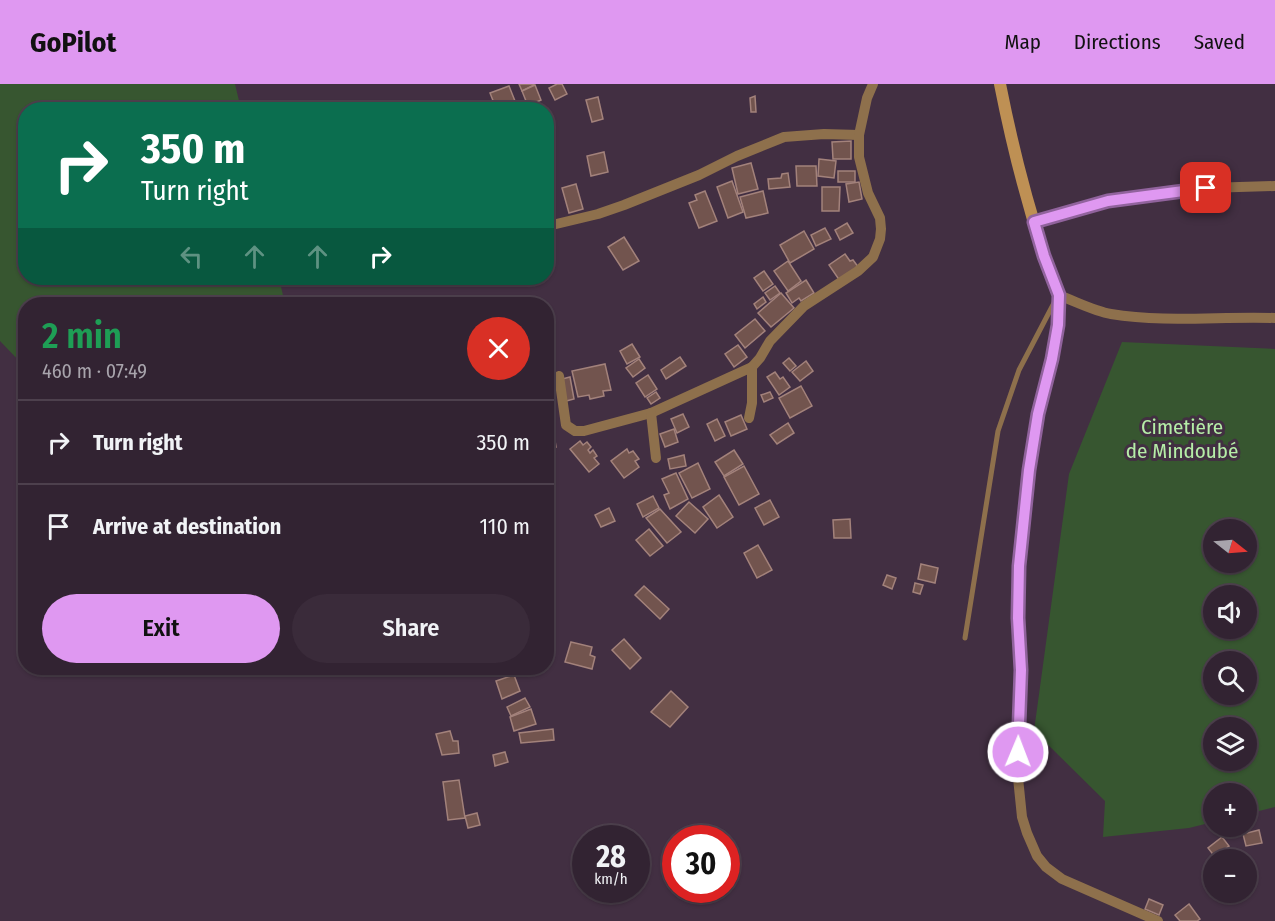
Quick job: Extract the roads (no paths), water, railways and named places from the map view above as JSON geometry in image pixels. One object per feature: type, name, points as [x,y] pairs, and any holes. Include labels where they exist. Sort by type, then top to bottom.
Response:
[{"type":"street","points":[[559,376],[566,425],[574,431],[584,432],[651,413],[752,368],[770,341],[804,306],[858,271],[873,257],[881,229],[880,218],[867,193],[858,157],[867,98],[873,84]]},
{"type":"street","points":[[1000,84],[1034,222],[1059,295],[1058,325],[1038,414],[1029,470],[1018,579],[1021,670],[1017,768],[1022,817],[1037,856],[1054,874],[1158,921]]},
{"type":"street","points":[[554,225],[624,205],[784,137],[824,134],[860,135]]},
{"type":"street","points":[[1034,222],[1108,201],[1206,188],[1275,186]]},
{"type":"street","points":[[1059,295],[1109,314],[1177,318],[1275,318]]},
{"type":"street","points":[[750,418],[752,368]]},
{"type":"street","points":[[651,413],[656,458]]},
{"type":"lane","points":[[965,638],[998,431],[1019,370],[1059,295]]},
{"type":"park label","name":"Cimetière de Mindoubé","points":[[1182,439]]}]
